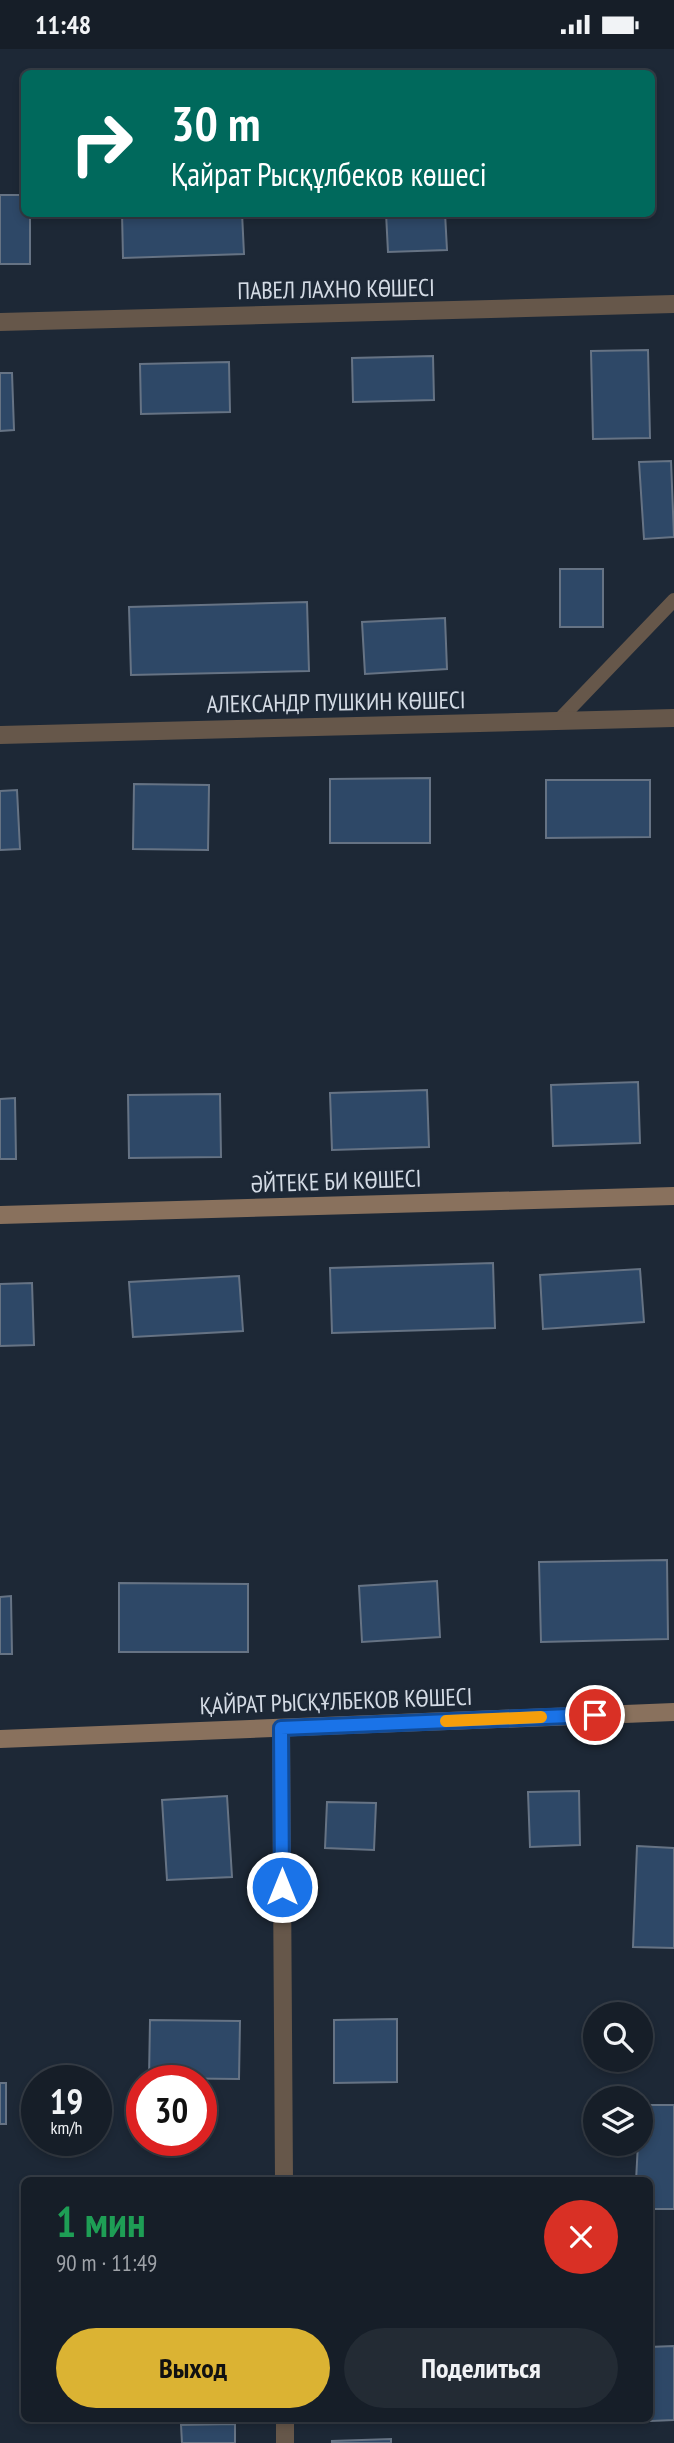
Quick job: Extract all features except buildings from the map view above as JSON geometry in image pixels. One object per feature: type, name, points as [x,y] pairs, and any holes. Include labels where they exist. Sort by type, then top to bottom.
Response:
[{"type":"street","name":"ПАВЕЛ ЛАХНО КӨШЕСІ","points":[[0,322],[674,305]]},
{"type":"street","name":"АЛЕКСАНДР ПУШКИН КӨШЕСІ","points":[[0,735],[674,718]]},
{"type":"street","name":"ӘЙТЕКЕ БИ КӨШЕСІ","points":[[0,1215],[674,1196]]},
{"type":"street","name":"ҚАЙРАТ РЫСҚҰЛБЕКОВ КӨШЕСІ","points":[[0,1739],[674,1712]]},
{"type":"street","points":[[281,1728],[284,2177]]},
{"type":"street","points":[[285,2422],[285,2443]]},
{"type":"lane","points":[[559,720],[674,600]]},
{"type":"slow traffic","points":[[446,1721],[541,1717]]},
{"type":"route","points":[[282,1887],[281,1728],[595,1715]]}]
